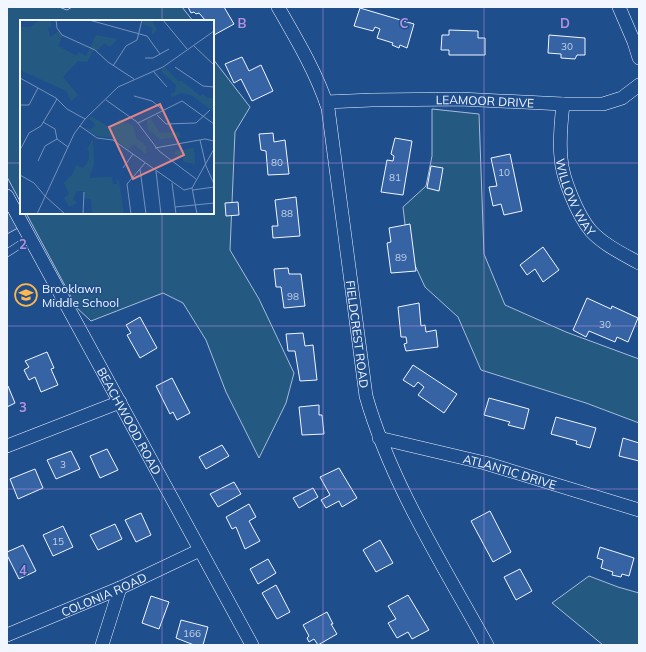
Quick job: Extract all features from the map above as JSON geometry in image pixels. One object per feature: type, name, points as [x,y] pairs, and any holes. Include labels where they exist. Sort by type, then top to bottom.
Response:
[{"type":"street","name":"FIELDCREST ROAD","points":[[278,7],[308,58],[321,86],[328,108],[366,396],[373,422],[402,491],[487,645]]},
{"type":"street","points":[[619,7],[639,58]]},
{"type":"street","name":"LEAMOOR DRIVE","points":[[326,102],[460,99],[563,104],[603,104],[622,98],[639,85]]},
{"type":"street","name":"WILLOW WAY","points":[[563,104],[560,133],[561,160],[568,187],[577,208],[591,231],[612,248],[639,263]]},
{"type":"street","name":"BEACHWOOD ROAD","points":[[7,196],[252,645]]},
{"type":"street","points":[[7,446],[120,402]]},
{"type":"street","name":"ATLANTIC DRIVE","points":[[379,438],[485,463],[639,510]]},
{"type":"street","name":"COLONIA ROAD","points":[[7,635],[120,588],[200,550]]},
{"type":"street","points":[[102,645],[120,588]]},
{"type":"lane","points":[[7,253],[30,238]]},
{"type":"shaded area","points":[[7,7],[59,7],[67,10],[72,7],[182,7],[192,20],[20,20],[20,201],[7,177]]},
{"type":"shaded area","points":[[214,60],[250,107],[235,132],[230,250],[259,299],[294,373],[286,403],[259,458],[226,392],[206,340],[183,303],[163,293],[91,321],[77,308],[27,214],[214,214]]},
{"type":"shaded area","points":[[432,109],[479,114],[484,254],[505,305],[566,332],[639,359],[639,423],[586,403],[481,370],[458,317],[425,287],[408,250],[403,207],[426,186],[432,156]]},
{"type":"shaded area","points":[[7,209],[18,228],[7,234]]},
{"type":"shaded area","points":[[589,576],[639,593],[639,645],[603,645],[552,603]]},
{"type":"building","points":[[188,7],[224,7],[234,24],[214,35],[214,20],[205,20],[199,13],[191,13]]},
{"type":"building","points":[[360,8],[414,24],[407,48],[400,45],[399,48],[392,45],[393,43],[377,38],[380,29],[375,27],[373,31],[354,26]]},
{"type":"building","points":[[449,30],[478,31],[478,38],[485,38],[485,55],[449,55],[449,50],[441,50],[442,35],[449,35]]},
{"type":"building","points":[[549,35],[585,38],[585,55],[577,55],[575,59],[561,58],[561,54],[548,53]]},
{"type":"building","points":[[242,57],[249,71],[261,65],[273,91],[252,101],[241,79],[234,83],[225,64]]},
{"type":"building","points":[[273,133],[274,142],[285,140],[289,174],[268,175],[266,151],[261,150],[259,134]]},
{"type":"building","points":[[395,138],[412,141],[403,195],[381,192],[387,160],[393,161],[394,156],[391,154]]},
{"type":"building","points":[[510,154],[522,211],[504,215],[501,204],[493,206],[489,187],[497,186],[491,158]]},
{"type":"building","points":[[431,166],[443,168],[439,191],[427,188]]},
{"type":"building","points":[[296,197],[300,236],[273,238],[272,226],[278,226],[275,200]]},
{"type":"building","points":[[238,202],[239,215],[226,216],[225,203]]},
{"type":"building","points":[[410,224],[416,271],[391,273],[387,243],[391,242],[389,228]]},
{"type":"building","points":[[543,247],[559,270],[543,282],[535,269],[527,275],[520,265]]},
{"type":"building","points":[[288,268],[289,274],[301,274],[305,306],[284,308],[281,287],[276,287],[274,269]]},
{"type":"building","points":[[587,298],[611,309],[612,306],[638,318],[628,342],[617,337],[615,342],[589,331],[586,337],[573,330]]},
{"type":"building","points":[[419,303],[421,326],[425,325],[426,332],[436,330],[438,347],[406,351],[404,344],[407,343],[406,337],[401,337],[398,307]]},
{"type":"building","points":[[140,317],[157,348],[140,358],[127,335],[131,333],[126,325]]},
{"type":"building","points":[[303,333],[305,346],[313,345],[317,380],[300,381],[295,351],[288,351],[286,334]]},
{"type":"building","points":[[47,352],[54,368],[51,369],[58,385],[41,392],[35,377],[29,380],[24,370],[29,367],[25,361]]},
{"type":"building","points":[[413,365],[457,394],[444,413],[418,395],[424,387],[418,382],[414,387],[403,380]]},
{"type":"building","points":[[172,378],[190,413],[177,420],[173,412],[170,414],[156,386]]},
{"type":"building","points":[[7,386],[15,403],[7,407]]},
{"type":"building","points":[[489,398],[529,409],[524,429],[508,425],[510,422],[484,415]]},
{"type":"building","points":[[319,405],[319,415],[322,415],[324,434],[302,435],[299,407]]},
{"type":"building","points":[[556,417],[596,428],[590,448],[576,444],[577,441],[551,434]]},
{"type":"building","points":[[623,438],[639,443],[639,461],[619,456]]},
{"type":"building","points":[[222,445],[229,456],[206,469],[199,457]]},
{"type":"building","points":[[107,449],[118,470],[100,478],[90,456]]},
{"type":"building","points":[[71,451],[80,469],[56,479],[47,460]]},
{"type":"building","points":[[339,468],[357,498],[342,507],[339,501],[326,508],[321,500],[330,495],[320,477]]},
{"type":"building","points":[[35,469],[43,488],[18,499],[10,479]]},
{"type":"building","points":[[234,482],[241,494],[218,507],[210,494]]},
{"type":"building","points":[[313,488],[318,497],[299,508],[293,498]]},
{"type":"building","points":[[249,504],[256,517],[249,521],[260,541],[245,549],[236,527],[232,529],[226,517]]},
{"type":"building","points":[[490,511],[511,552],[493,562],[471,521]]},
{"type":"building","points":[[141,513],[151,535],[136,542],[125,520]]},
{"type":"building","points":[[115,524],[122,539],[98,550],[90,535]]},
{"type":"building","points":[[63,526],[73,547],[53,556],[43,535]]},
{"type":"building","points":[[380,540],[393,563],[376,572],[363,550]]},
{"type":"building","points":[[23,545],[36,571],[19,579],[7,555],[7,552]]},
{"type":"building","points":[[600,547],[634,558],[629,576],[622,574],[621,577],[612,575],[613,572],[601,568],[603,560],[597,558]]},
{"type":"building","points":[[268,559],[276,573],[258,584],[250,569]]},
{"type":"building","points":[[520,569],[532,591],[516,600],[504,577]]},
{"type":"building","points":[[276,585],[290,612],[277,619],[262,593]]},
{"type":"building","points":[[408,595],[429,630],[412,639],[408,632],[397,638],[388,623],[396,619],[388,606]]},
{"type":"building","points":[[151,596],[169,602],[159,629],[142,623]]},
{"type":"building","points":[[327,612],[333,624],[331,624],[337,634],[318,645],[314,639],[309,642],[307,638],[309,636],[303,625]]},
{"type":"building","points":[[181,620],[208,627],[203,645],[194,645],[176,638]]},
{"type":"place","name":"Brooklawn Middle School","points":[[26,295]]}]
